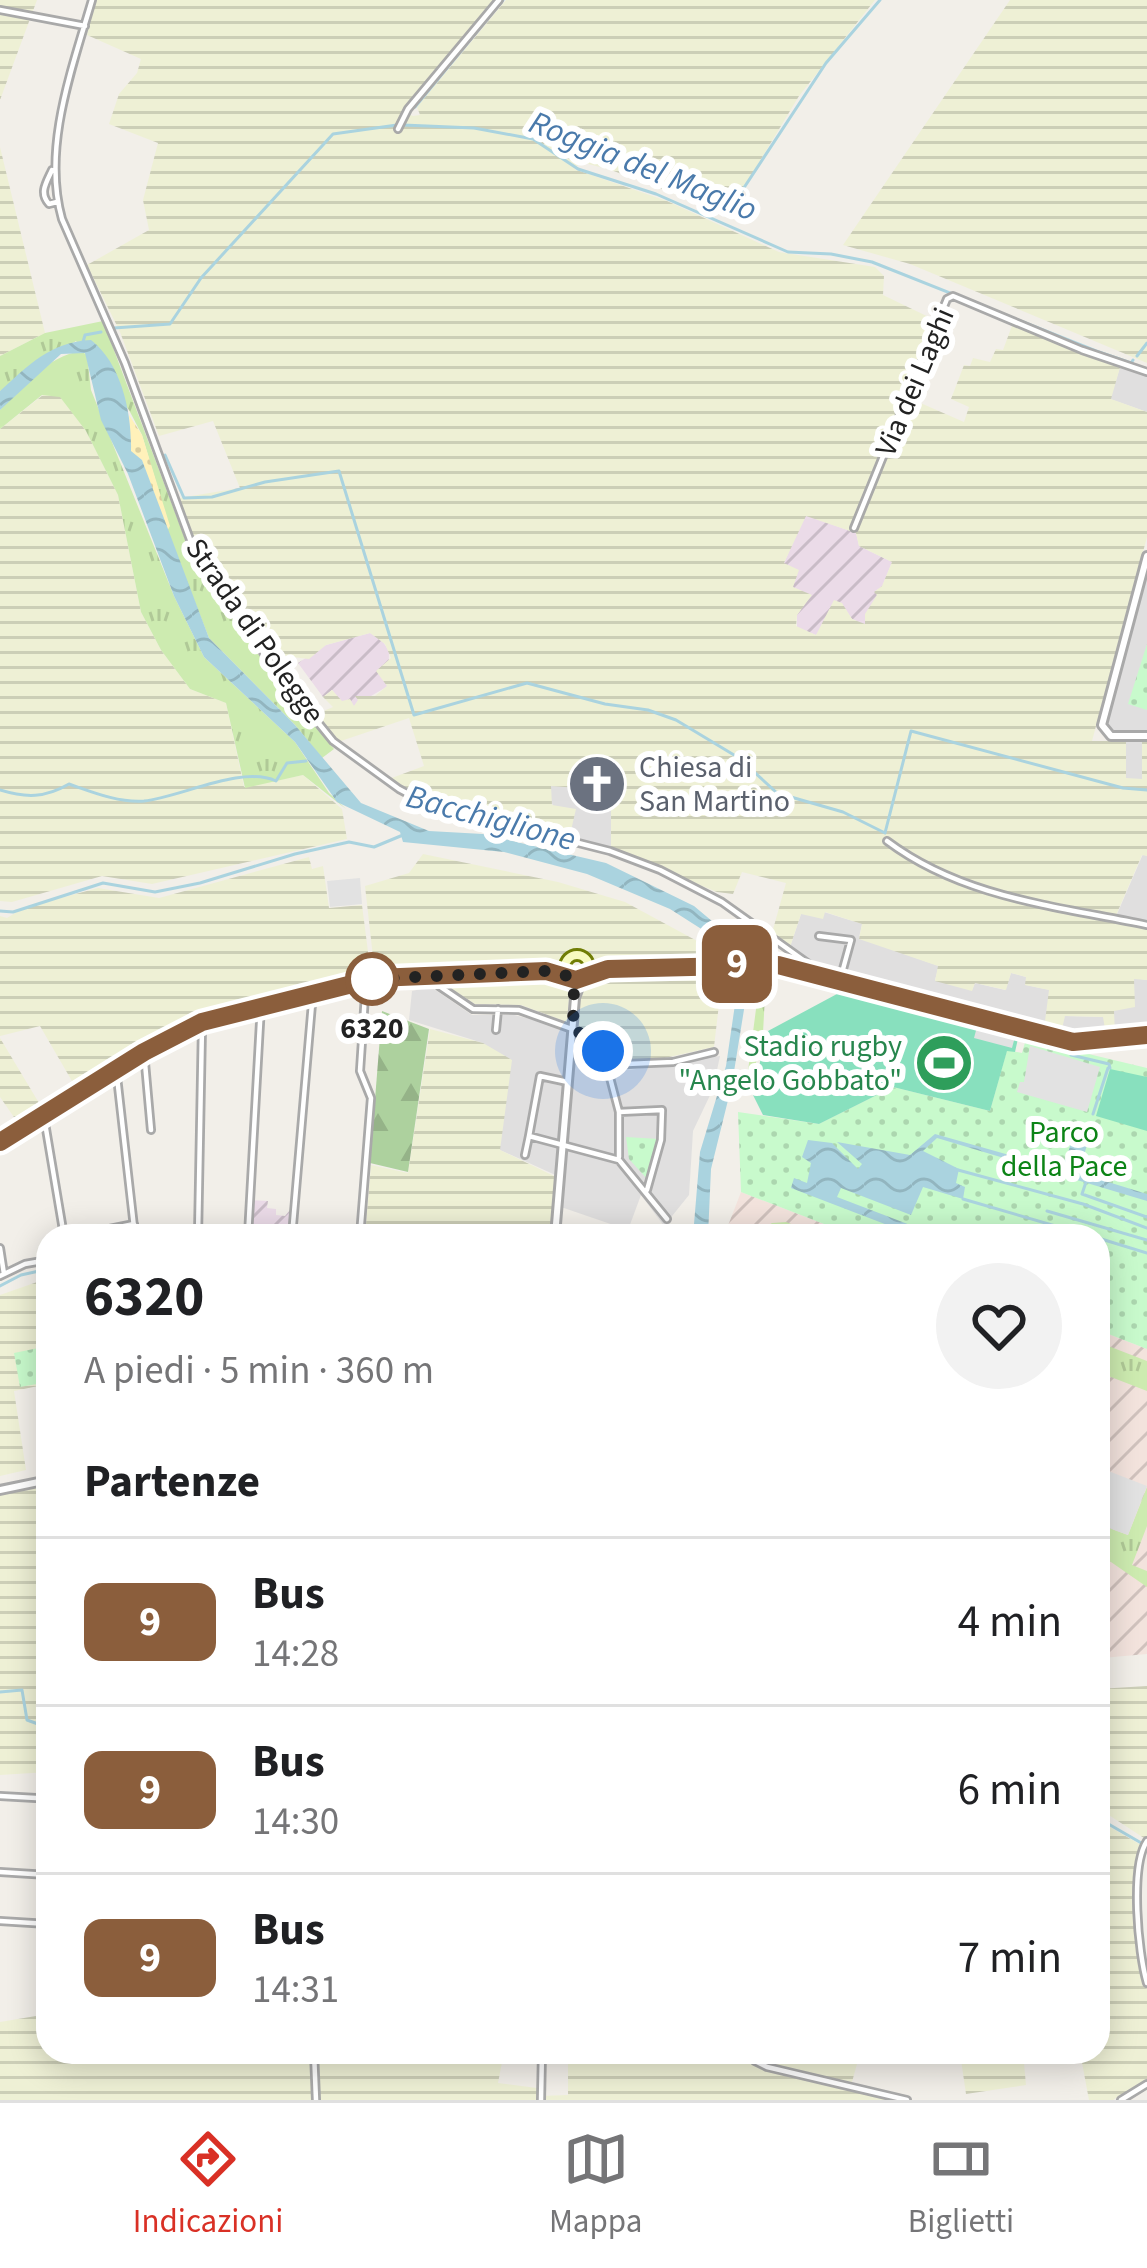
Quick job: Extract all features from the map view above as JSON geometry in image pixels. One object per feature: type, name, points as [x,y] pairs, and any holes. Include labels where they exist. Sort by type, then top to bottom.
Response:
[{"type":"main road","points":[[546,971],[577,955],[608,969]]},
{"type":"main road","points":[[566,962],[569,977]]},
{"type":"main road","points":[[584,977],[588,962]]},
{"type":"main road","points":[[0,1142],[144,1052],[202,1022],[366,980],[546,971],[584,977],[608,969],[757,965],[798,965],[839,979]]},
{"type":"main road","points":[[798,965],[1073,1042],[1147,1035]]},
{"type":"street","name":"Strada di Polegge","points":[[92,0],[54,165],[57,202],[133,381],[195,553],[273,667],[333,741],[429,805],[610,851],[660,870],[722,902],[798,965]]},
{"type":"street","points":[[398,129],[408,110],[499,0]]},
{"type":"street","points":[[0,10],[85,26]]},
{"type":"street","points":[[54,165],[43,190],[49,204],[57,202]]},
{"type":"street","name":"Via dei Laghi","points":[[854,528],[952,296],[1147,372]]},
{"type":"street","points":[[1147,556],[1102,725],[1111,736],[1147,736]]},
{"type":"street","points":[[1134,604],[1147,608]]},
{"type":"street","points":[[887,841],[921,864],[982,890],[1147,925]]},
{"type":"street","points":[[818,936],[851,940],[839,979]]},
{"type":"street","points":[[569,977],[575,998]]},
{"type":"street","points":[[556,1224],[575,998],[584,977]]},
{"type":"street","points":[[361,1224],[371,1098],[360,1071],[366,980]]},
{"type":"street","points":[[439,986],[472,1009],[519,1010],[572,1029],[619,1061],[643,1066],[714,1052]]},
{"type":"street","points":[[293,1224],[313,992]]},
{"type":"street","points":[[249,1224],[261,1005]]},
{"type":"street","points":[[496,1030],[498,1010]]},
{"type":"street","points":[[199,1224],[202,1022]]},
{"type":"street","points":[[603,1051],[619,1112],[619,1160]]},
{"type":"street","points":[[144,1052],[151,1130]]},
{"type":"street","points":[[116,1069],[134,1224]]},
{"type":"street","points":[[525,1155],[540,1076],[568,1082]]},
{"type":"street","points":[[619,1112],[662,1110],[661,1141],[647,1190]]},
{"type":"street","points":[[44,1114],[62,1224]]},
{"type":"street","points":[[529,1136],[619,1160],[667,1219]]},
{"type":"street","points":[[0,1248],[2,1275],[36,1262]]},
{"type":"street","points":[[0,1490],[36,1482]]},
{"type":"street","points":[[0,1796],[36,1798]]},
{"type":"street","points":[[1146,1842],[1140,1852],[1147,1983]]},
{"type":"street","points":[[0,1872],[36,1875]]},
{"type":"street","points":[[0,1921],[36,1923]]},
{"type":"street","points":[[314,2064],[316,2100]]},
{"type":"street","points":[[541,2100],[542,2064]]},
{"type":"street","points":[[761,2064],[908,2100]]},
{"type":"street","points":[[1121,2100],[1147,2084]]},
{"type":"shaded area","points":[[1121,364],[1147,374],[1147,412],[1110,399]]},
{"type":"shaded area","points":[[805,515],[856,533],[859,546],[892,562],[882,587],[875,591],[878,594],[865,625],[852,619],[842,604],[816,635],[797,628],[797,615],[811,595],[792,587],[784,563]]},
{"type":"shaded area","points":[[1147,570],[1147,732],[1111,733],[1106,724]]},
{"type":"shaded area","points":[[370,633],[389,651],[388,686],[354,706],[342,702],[332,690],[323,697],[298,663],[326,645]]},
{"type":"shaded area","points":[[1142,740],[1143,779],[1126,779],[1126,741]]},
{"type":"shaded area","points":[[604,767],[612,773],[611,849],[569,839],[549,797],[551,786],[578,788]]},
{"type":"shaded area","points":[[1143,854],[1147,856],[1147,927],[1114,921]]},
{"type":"shaded area","points":[[360,878],[362,904],[330,907],[327,881]]},
{"type":"shaded area","points":[[824,912],[862,924],[859,938],[939,966],[935,980],[972,990],[975,983],[1005,990],[1011,973],[1026,977],[1026,985],[1050,990],[1061,1032],[1064,1016],[1104,1017],[1114,1010],[1134,978],[1147,980],[1147,1033],[1074,1039],[824,970],[790,947],[801,914]]},
{"type":"shaded area","points":[[431,987],[472,1015],[514,1015],[564,1027],[630,1070],[720,1056],[713,1089],[693,1131],[689,1195],[666,1224],[641,1195],[630,1224],[611,1224],[561,1207],[562,1178],[500,1150],[483,1043],[409,1020],[412,991]]},
{"type":"shaded area","points":[[978,1023],[1016,1033],[1012,1048],[974,1038]]},
{"type":"shaded area","points":[[1030,1046],[1100,1067],[1087,1112],[1017,1092],[1024,1082]]},
{"type":"shaded area","points":[[741,1192],[824,1224],[729,1224]]},
{"type":"shaded area","points":[[250,1200],[268,1201],[267,1208],[276,1209],[276,1215],[285,1216],[290,1210],[289,1224],[249,1224]]},
{"type":"shaded area","points":[[1110,1335],[1147,1349],[1147,1654],[1110,1657]]},
{"type":"shaded area","points":[[1110,1472],[1147,1486],[1128,1535],[1110,1528]]},
{"type":"green space","points":[[0,0],[37,0],[0,100]]},
{"type":"green space","points":[[94,0],[497,0],[405,113],[413,116],[420,115],[417,107],[506,0],[875,0],[799,96],[728,214],[611,170],[581,162],[574,169],[667,201],[779,252],[875,267],[884,276],[883,295],[937,321],[909,398],[964,422],[969,407],[951,399],[964,365],[970,366],[973,358],[990,362],[996,349],[1003,350],[1013,323],[1121,364],[1111,399],[1147,412],[1147,537],[1092,741],[1126,741],[1126,778],[1142,779],[1142,740],[1147,740],[1147,856],[1142,855],[1114,920],[1147,927],[1147,980],[1134,979],[1135,1007],[1114,1011],[1115,1034],[1106,1035],[1103,1017],[1065,1016],[1061,1033],[1044,1029],[1049,990],[1025,985],[1026,977],[1011,973],[1006,990],[975,983],[972,991],[935,981],[938,966],[859,939],[862,924],[825,912],[823,919],[801,914],[790,947],[772,933],[786,883],[742,872],[733,894],[717,892],[611,849],[611,774],[605,767],[578,788],[551,786],[552,805],[576,809],[569,839],[456,811],[389,779],[424,766],[409,718],[338,742],[314,715],[333,707],[323,697],[332,690],[354,706],[355,696],[375,696],[387,686],[376,671],[391,658],[385,644],[370,633],[326,645],[309,659],[284,656],[273,660],[202,558],[179,498],[240,488],[213,421],[159,436],[120,332],[87,265],[149,230],[143,200],[158,143],[109,124],[119,94],[137,73],[141,59],[87,35]],"holes":[[[806,516],[856,533],[859,546],[892,562],[882,586],[874,592],[877,595],[865,614],[865,624],[852,619],[842,603],[834,600],[816,635],[796,626],[797,615],[812,595],[793,587],[799,570],[784,563]]]},
{"type":"green space","points":[[1010,0],[1147,0],[1147,363],[910,264],[843,245]]},
{"type":"green space","points":[[0,147],[45,333],[0,356]]},
{"type":"green space","points":[[103,321],[191,555],[269,670],[334,749],[322,758],[209,638],[167,531],[142,435],[129,410],[76,341],[0,391],[0,356],[45,333]]},
{"type":"green space","points":[[81,351],[87,355],[91,390],[174,596],[204,657],[295,742],[329,793],[346,809],[303,775],[245,788],[226,703],[190,689],[161,650],[141,612],[118,495],[86,431],[60,397],[42,395],[0,429],[0,410],[27,382],[58,359]]},
{"type":"green space","points":[[43,395],[60,396],[86,431],[118,495],[141,612],[161,650],[190,689],[226,703],[244,787],[303,775],[342,809],[347,839],[152,884],[102,876],[12,902],[0,901],[0,429]]},
{"type":"green space","points":[[1147,644],[1147,710],[1128,704]]},
{"type":"green space","points":[[423,854],[558,882],[625,902],[699,942],[713,963],[605,965],[581,950],[572,950],[555,965],[543,968],[375,975],[365,886],[409,873]]},
{"type":"green space","points":[[309,857],[312,869],[323,866],[329,908],[362,905],[371,975],[211,1014],[76,1088],[40,1026],[0,1036],[0,916],[7,918],[23,908],[98,888],[159,898]]},
{"type":"green space","points":[[712,970],[721,987],[714,1047],[651,1061],[622,1058],[595,1034],[577,1026],[581,988],[597,975]]},
{"type":"green space","points":[[766,977],[763,1033],[754,1071],[748,1071],[760,978]]},
{"type":"green space","points":[[566,980],[570,987],[567,1022],[521,1005],[475,1004],[442,983]]},
{"type":"green space","points":[[850,987],[1019,1034],[1015,1052],[1007,1051],[990,1111],[893,1087],[819,1124],[763,1115],[752,1093],[768,1031]]},
{"type":"green space","points":[[382,1011],[429,1029],[408,1172],[370,1163]]},
{"type":"green space","points":[[430,1029],[483,1043],[512,1060],[500,1150],[556,1177],[551,1224],[366,1224],[371,1165],[408,1173]]},
{"type":"green space","points":[[0,1038],[42,1108],[18,1123],[0,1097]]},
{"type":"green space","name":"Parco della Pace","points":[[1026,1039],[1147,1068],[1147,1349],[1110,1335],[1110,1224],[824,1224],[741,1192],[738,1112],[819,1124],[893,1087],[990,1111],[1007,1050],[1022,1053]]},
{"type":"green space","points":[[1110,1069],[1147,1077],[1147,1131],[1096,1116]]},
{"type":"green space","points":[[626,1137],[659,1139],[649,1181],[629,1159]]},
{"type":"green space","points":[[36,1282],[36,1386],[14,1391],[26,1470],[0,1476],[0,1295]]},
{"type":"green space","points":[[1110,1347],[1147,1361],[1147,1391],[1110,1377]]},
{"type":"green space","points":[[36,1348],[36,1384],[20,1387],[14,1353]]},
{"type":"green space","points":[[36,1487],[36,1773],[0,1775],[0,1494]]},
{"type":"green space","points":[[1147,1487],[1147,1526],[1132,1565],[1147,1571],[1147,1587],[1110,1561],[1110,1528],[1128,1535]]},
{"type":"green space","points":[[1147,1686],[1147,1840],[1110,1816],[1110,1688]]},
{"type":"green space","points":[[1110,1827],[1141,1845],[1138,1929],[1147,1990],[1147,2079],[1113,2100],[1089,2100],[1082,2064],[1110,2064]]},
{"type":"green space","points":[[36,2016],[36,2064],[502,2064],[498,2083],[537,2088],[539,2096],[568,2095],[568,2064],[754,2064],[906,2100],[0,2100],[0,2022]]},
{"type":"green space","points":[[768,2064],[857,2064],[852,2082]]},
{"type":"green space","points":[[962,2064],[1024,2064],[1026,2085],[966,2094]]},
{"type":"sand","points":[[129,415],[142,435],[170,526],[167,531],[142,460],[131,452]]},
{"type":"water","name":"Bacchiglione","points":[[91,340],[118,376],[130,421],[131,451],[142,460],[209,638],[295,725],[361,803],[429,831],[483,834],[606,863],[694,906],[737,942],[748,968],[747,991],[732,1084],[711,1169],[709,1224],[694,1224],[700,1152],[726,1066],[739,977],[730,952],[670,909],[587,874],[504,852],[403,842],[400,832],[337,802],[295,742],[204,657],[101,420],[85,353],[61,354],[0,410],[0,391],[52,350]]},
{"type":"water","points":[[1078,1123],[1092,1127],[1079,1173],[1147,1194],[1147,1201],[937,1138],[923,1151],[959,1169],[956,1183],[965,1187],[963,1199],[923,1187],[911,1215],[841,1188],[837,1197],[908,1224],[885,1224],[791,1188],[794,1178],[807,1183],[811,1163],[802,1157],[808,1140],[832,1143],[858,1169],[862,1164],[837,1142],[910,1155],[935,1134],[1062,1170]]},
{"type":"waterway","points":[[415,107],[503,0]]},
{"type":"waterway","points":[[728,212],[826,63],[880,0]]},
{"type":"waterway","name":"Roggia del Maglio","points":[[114,328],[170,324],[201,278],[333,134],[397,125]]},
{"type":"waterway","name":"Roggia del Maglio","points":[[403,125],[474,128],[533,139],[578,169],[656,194],[788,252],[872,262],[1096,351],[1133,360]]},
{"type":"waterway","name":"Roggia del Maglio","points":[[83,342],[85,335],[101,332]]},
{"type":"waterway","name":"Roggia del Maglio","points":[[1137,356],[1147,343]]},
{"type":"waterway","points":[[165,455],[184,498],[212,497],[265,482],[339,471],[414,715],[527,683],[648,710],[676,720],[739,758],[777,793],[843,812],[885,833],[911,731],[1123,788],[1147,790]]},
{"type":"waterway","points":[[0,790],[35,795],[69,784],[115,799],[144,801],[229,779],[276,781],[287,763],[306,761]]},
{"type":"waterway","points":[[0,911],[13,912],[103,883],[155,892],[295,854],[349,842],[374,847],[403,835]]},
{"type":"waterway","points":[[1071,1055],[1110,1068]]},
{"type":"waterway","points":[[1093,1114],[1108,1068]]},
{"type":"waterway","points":[[958,1170],[1083,1204],[1147,1228]]},
{"type":"waterway","points":[[1086,1182],[1082,1194],[1147,1217]]},
{"type":"waterway","points":[[963,1199],[1049,1224]]},
{"type":"waterway","points":[[1047,1211],[1092,1224]]},
{"type":"waterway","points":[[1110,1229],[1147,1240]]},
{"type":"waterway","points":[[1110,1242],[1147,1253]]},
{"type":"waterway","points":[[0,1286],[36,1272]]},
{"type":"waterway","points":[[0,1692],[22,1690],[27,1720],[36,1723]]},
{"type":"waterway","points":[[1110,1825],[1143,1844]]},
{"type":"bus line","name":"9","points":[[0,1142],[164,1040],[202,1022],[376,978],[546,971],[576,980],[608,969],[778,965],[1073,1042],[1147,1035]]},
{"type":"place","name":"Chiesa di San Martino","points":[[597,784]]},
{"type":"place","name":"6320","points":[[372,979]]},
{"type":"place","name":"Stadio rugby \"Angelo Gobbato\"","points":[[944,1063]]},
{"type":"route","points":[[372,979],[546,971],[568,976],[575,998],[572,1029],[603,1051]]}]
